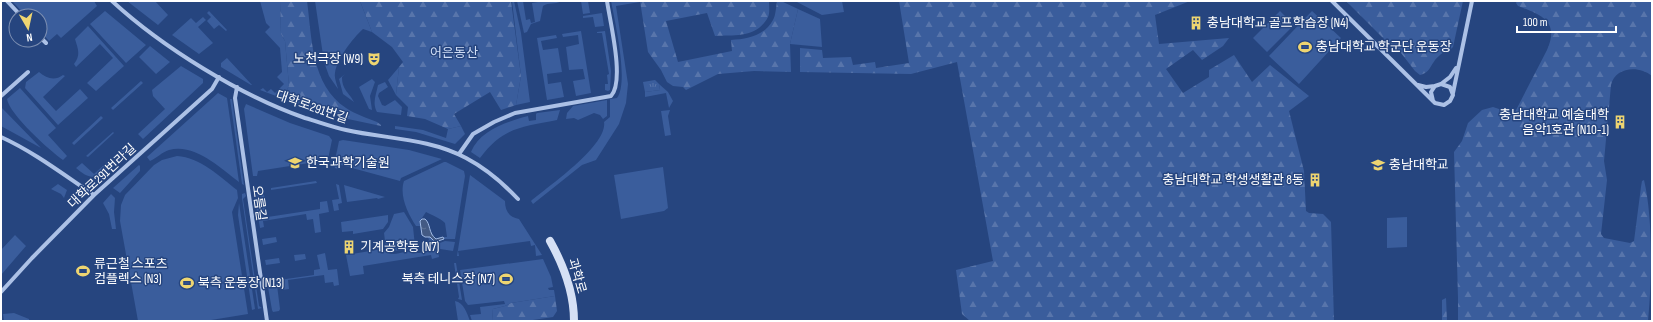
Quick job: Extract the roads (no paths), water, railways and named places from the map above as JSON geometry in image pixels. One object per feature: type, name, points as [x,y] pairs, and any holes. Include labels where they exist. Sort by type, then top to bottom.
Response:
[{"type":"street","name":"대학로291번길","points":[[112,1],[157,37],[219,77],[279,108],[338,128],[425,143],[459,154],[489,173],[518,199]]},
{"type":"street","points":[[459,154],[473,134],[515,113],[611,96],[615,92],[617,71],[607,1]]},
{"type":"street","points":[[1332,1],[1433,101],[1437,104],[1444,105],[1450,101],[1452,95],[1472,1]]},
{"type":"street","points":[[1433,101],[1431,92],[1452,75],[1458,64]]},
{"type":"street","points":[[1,96],[28,72]]},
{"type":"street","name":"대학로291번라길","points":[[1,292],[94,195],[212,89],[219,77]]},
{"type":"street","points":[[1417,85],[1426,87],[1438,85],[1450,87],[1452,95]]},
{"type":"street","name":"오름길","points":[[238,87],[235,98],[266,321]]},
{"type":"street","points":[[1,137],[42,160],[94,195]]},
{"type":"street","name":"과학로","points":[[550,241],[560,259],[569,284],[574,321]]},
{"type":"water","points":[[422,219],[427,221],[433,237],[436,239],[443,237],[444,239],[435,242],[430,237],[425,237],[422,235],[420,221]]},
{"type":"place","name":"충남대학교 골프학습장 (N4)","points":[[1196,23]]},
{"type":"place","name":"충남대학교 학군단 운동장","points":[[1305,47]]},
{"type":"place","name":"노천극장 (W9)","points":[[374,59]]},
{"type":"place","name":"충남대학교 예술대학 음악1호관 (N10-1)","points":[[1620,122]]},
{"type":"place","name":"한국과학기술원","points":[[295,163]]},
{"type":"place","name":"충남대학교","points":[[1378,165]]},
{"type":"place","name":"충남대학교 학생생활관 8동","points":[[1315,180]]},
{"type":"place","name":"기계공학동 (N7)","points":[[349,247]]},
{"type":"place","name":"류근철 스포츠 컴플렉스 (N3)","points":[[83,271]]},
{"type":"place","name":"북측 테니스장 (N7)","points":[[506,279]]},
{"type":"place","name":"북측 운동장 (N13)","points":[[187,283]]},
{"type":"park label","name":"어은동산","points":[[454,53]]}]
